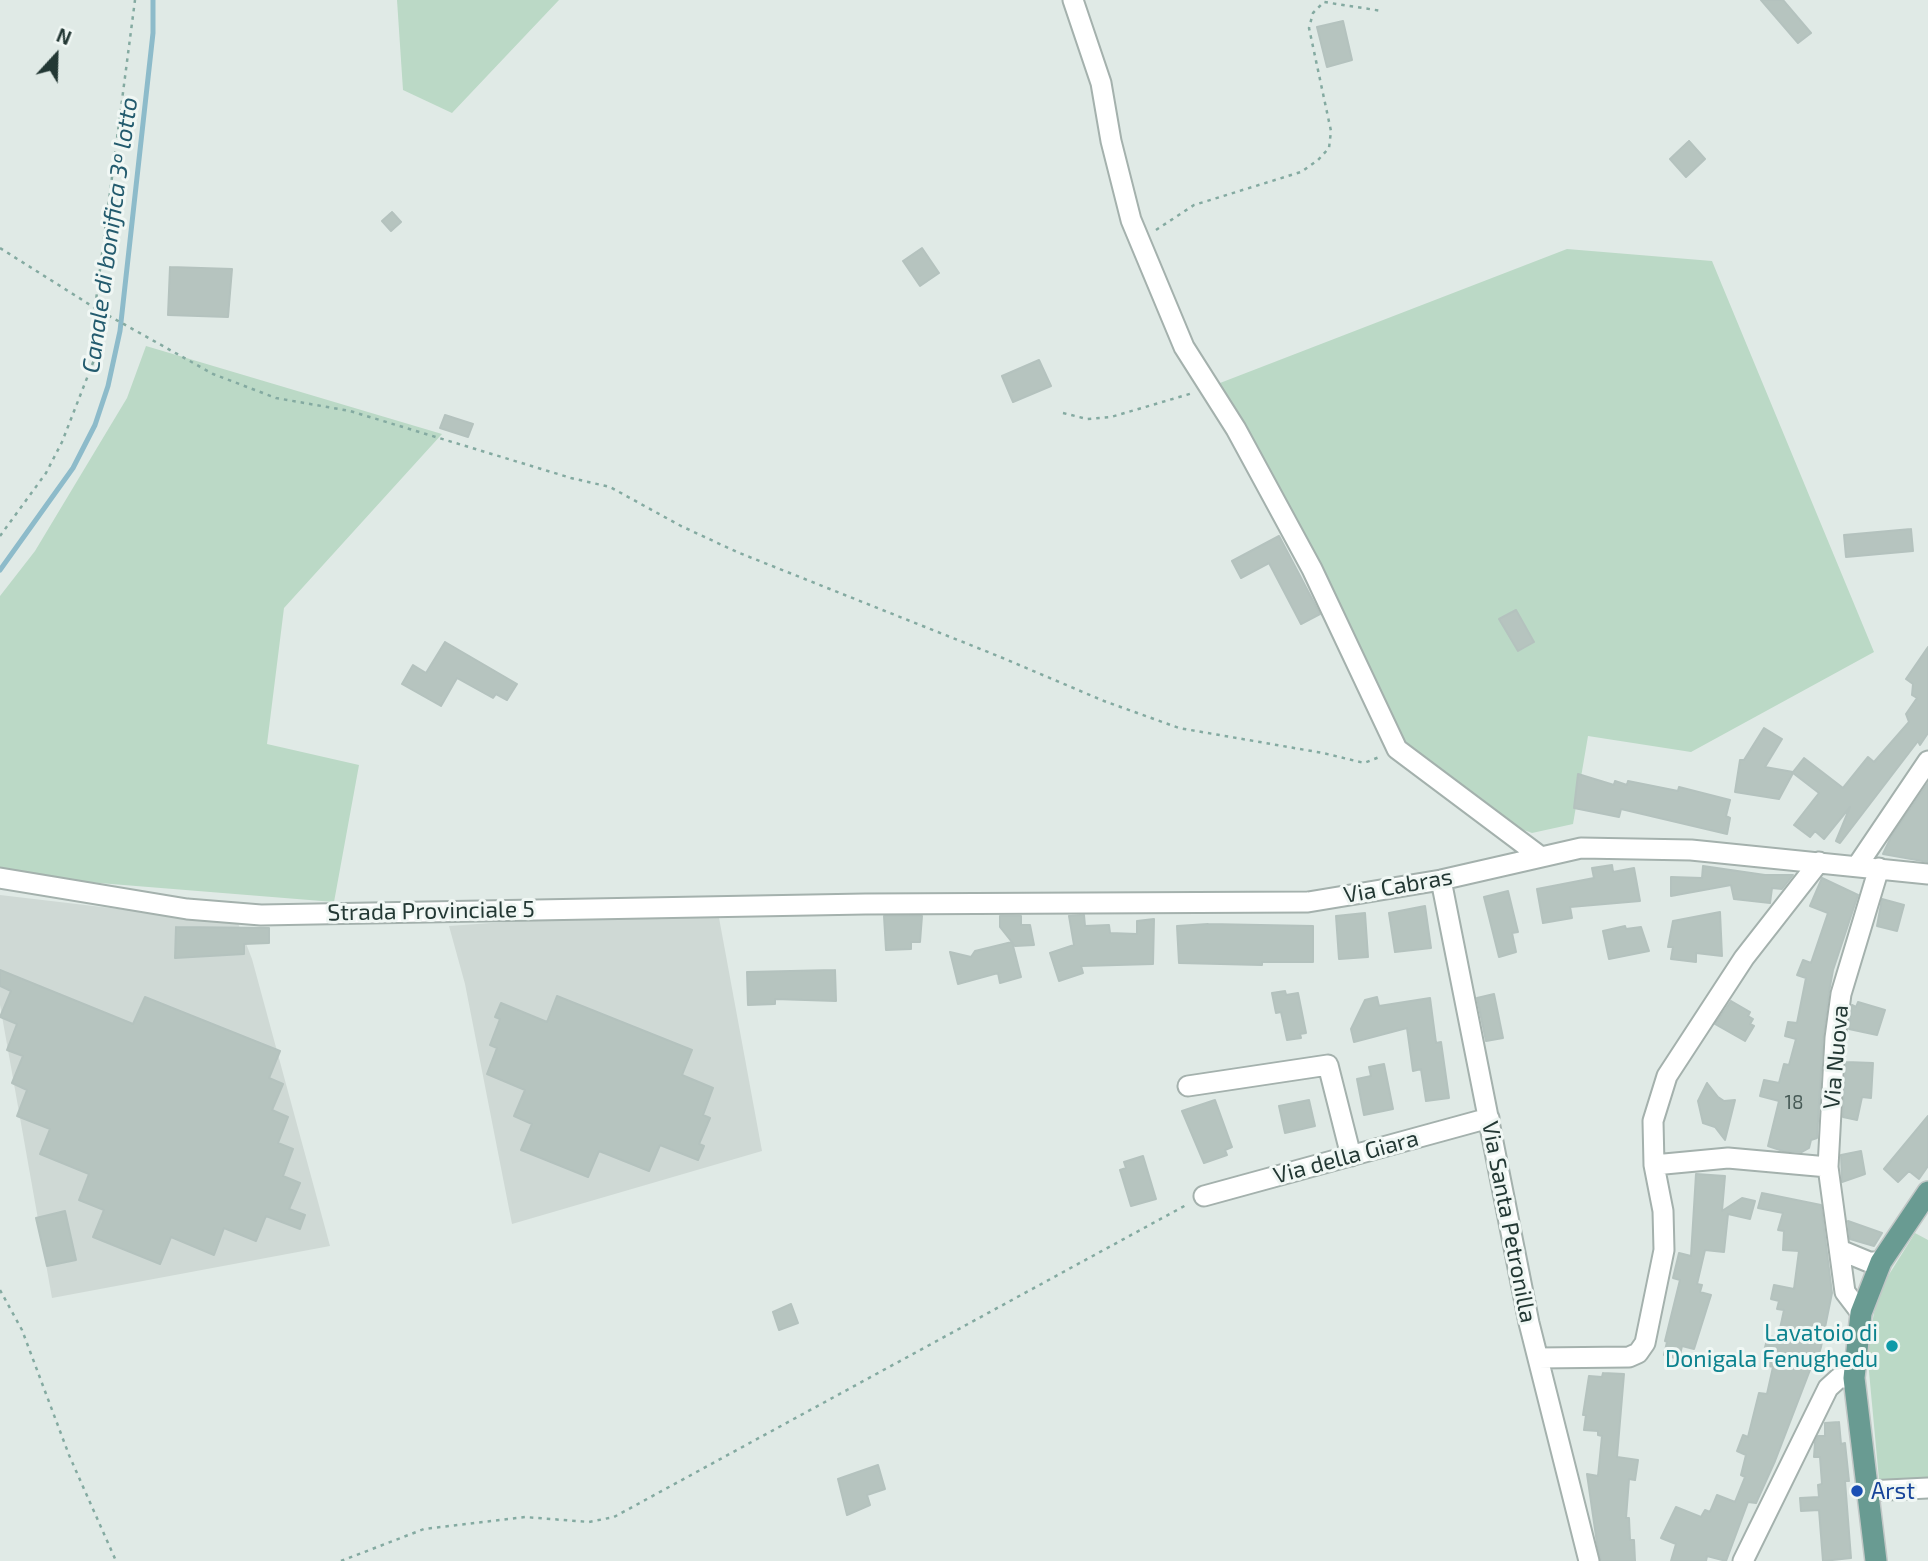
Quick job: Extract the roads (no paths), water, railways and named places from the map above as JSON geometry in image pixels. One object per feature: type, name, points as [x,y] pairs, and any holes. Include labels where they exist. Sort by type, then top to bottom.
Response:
[{"type":"main road","points":[[1876,1561],[1854,1378],[1861,1313],[1881,1262],[1928,1192]]},
{"type":"street","points":[[1073,0],[1101,83],[1111,141],[1131,220],[1184,347],[1210,387],[1312,569],[1397,749],[1541,857]]},
{"type":"street","points":[[1857,866],[1928,761]]},
{"type":"street","name":"Via Cabras","points":[[865,904],[1308,902],[1441,880],[1581,848],[1691,850],[1928,874]]},
{"type":"street","points":[[1538,1358],[1629,1357],[1638,1353],[1645,1343],[1664,1250],[1663,1211],[1654,1165],[1653,1121],[1667,1076],[1744,958],[1819,862]]},
{"type":"street","name":"Via Nuova","points":[[1861,1313],[1845,1292],[1828,1167],[1835,1038],[1841,994],[1879,868]]},
{"type":"street","name":"Strada Provinciale 5","points":[[0,878],[187,909],[261,915],[865,904]]},
{"type":"street","name":"Via Santa Petronilla","points":[[1441,880],[1538,1358],[1589,1561]]},
{"type":"street","points":[[1188,1086],[1328,1065],[1352,1156]]},
{"type":"street","name":"Via della Giara","points":[[1204,1196],[1489,1118]]},
{"type":"street","points":[[1654,1165],[1728,1158],[1828,1167]]},
{"type":"street","points":[[1840,1250],[1869,1262],[1881,1262]]},
{"type":"street","points":[[1743,1561],[1828,1388],[1839,1378],[1854,1378]]},
{"type":"street","points":[[1867,1491],[1928,1488]]},
{"type":"waterway","name":"Canale di bonifica 3º lotto","points":[[0,570],[73,468],[95,425],[108,386],[120,331],[153,33],[153,0]]},
{"type":"place","name":"Lavatoio di Donigala Fenughedu","points":[[1892,1346]]},
{"type":"place","name":"Arst","points":[[1857,1491]]}]
